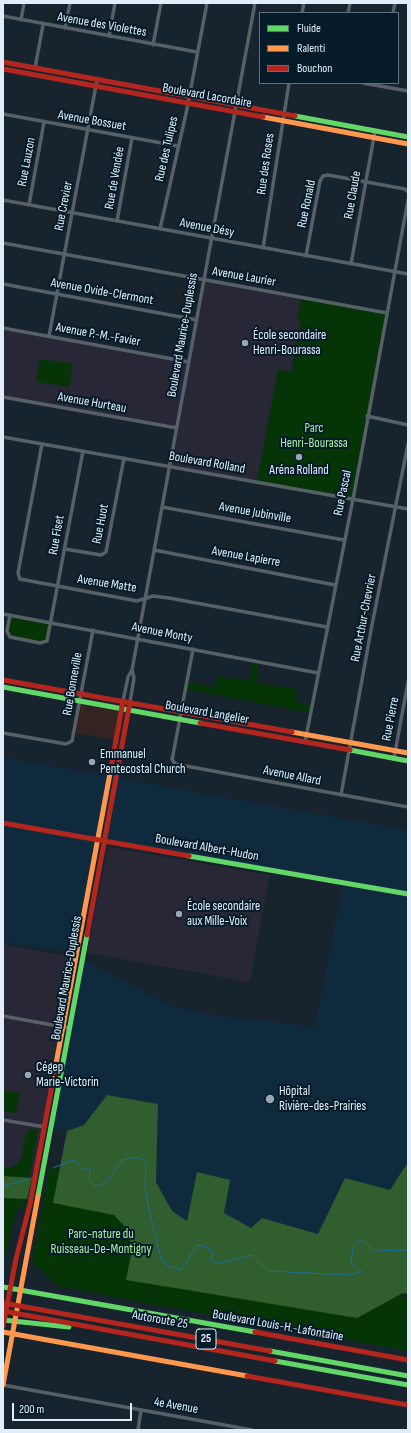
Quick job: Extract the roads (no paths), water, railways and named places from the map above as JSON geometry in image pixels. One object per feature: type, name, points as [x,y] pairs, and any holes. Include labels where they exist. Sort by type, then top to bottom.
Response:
[{"type":"main road","name":"Boulevard Lacordaire","points":[[3,62],[408,137]]},
{"type":"main road","name":"Boulevard Lacordaire","points":[[3,69],[408,144]]},
{"type":"main road","name":"Boulevard Langelier","points":[[3,680],[408,753]]},
{"type":"main road","name":"Boulevard Langelier","points":[[3,687],[408,761]]},
{"type":"main road","name":"Boulevard Maurice-Duplessis","points":[[3,1326],[16,1259],[29,1210],[123,701]]},
{"type":"main road","name":"Boulevard Maurice-Duplessis","points":[[3,1385],[130,702]]},
{"type":"main road","name":"Boulevard Albert-Hudon","points":[[3,823],[408,894]]},
{"type":"main road","name":"Boulevard Louis-H.-Lafontaine","points":[[3,1287],[408,1360]]},
{"type":"main road","name":"Autoroute 25","points":[[3,1303],[408,1376]]},
{"type":"main road","name":"Autoroute 25","points":[[3,1311],[408,1385]]},
{"type":"main road","points":[[3,1320],[48,1326],[99,1329]]},
{"type":"main road","points":[[3,1332],[408,1405]]},
{"type":"street","points":[[21,20],[24,3]]},
{"type":"street","points":[[65,28],[70,3]]},
{"type":"street","points":[[109,36],[115,3]]},
{"type":"street","points":[[153,45],[161,3]]},
{"type":"street","name":"Rue des Tulipes","points":[[160,229],[190,96],[206,3]]},
{"type":"street","name":"Boulevard Maurice-Duplessis","points":[[123,701],[128,677],[132,670],[138,639],[255,3]]},
{"type":"street","name":"Avenue des Violettes","points":[[3,16],[43,25],[197,52]]},
{"type":"street","points":[[35,68],[43,25]]},
{"type":"street","name":"Rue Crevier","points":[[49,336],[97,80]]},
{"type":"street","name":"Rue des Roses","points":[[263,248],[289,84]]},
{"type":"street","points":[[380,85],[408,91]]},
{"type":"street","name":"Avenue Bossuet","points":[[3,114],[178,146]]},
{"type":"street","name":"Rue Lauzon","points":[[29,205],[44,122]]},
{"type":"street","name":"Rue Claude","points":[[351,264],[375,131]]},
{"type":"street","name":"Rue de Vendée","points":[[117,221],[132,138]]},
{"type":"street","name":"Rue Ronald","points":[[306,256],[320,181],[323,176],[328,175],[366,182]]},
{"type":"street","points":[[366,182],[405,189],[408,192]]},
{"type":"street","name":"Avenue Désy","points":[[3,200],[408,274]]},
{"type":"street","name":"Rue Pascal","points":[[305,742],[408,200]]},
{"type":"street","name":"Avenue Laurier","points":[[3,243],[387,313]]},
{"type":"street","name":"Avenue Ovide-Clermont","points":[[3,284],[197,320]]},
{"type":"street","name":"Avenue P.-M.-Favier","points":[[3,328],[189,362]]},
{"type":"street","name":"Avenue Hurteau","points":[[3,397],[177,428]]},
{"type":"street","points":[[367,416],[408,425]]},
{"type":"street","name":"Boulevard Rolland","points":[[3,437],[408,509]]},
{"type":"street","name":"Avenue Matte","points":[[42,444],[18,575],[22,580],[137,601],[153,596],[169,598],[327,627]]},
{"type":"street","name":"Rue Arthur-Chevrier","points":[[341,795],[408,444]]},
{"type":"street","name":"Rue Fiset","points":[[10,615],[7,631],[10,637],[40,643],[47,641],[83,451]]},
{"type":"street","name":"Rue Huot","points":[[64,549],[101,555],[106,552],[124,458]]},
{"type":"street","points":[[403,470],[408,471]]},
{"type":"street","name":"Avenue Jubinville","points":[[162,507],[344,540]]},
{"type":"street","name":"Avenue Lapierre","points":[[154,550],[335,585]]},
{"type":"street","name":"Avenue Monty","points":[[3,614],[318,672]]},
{"type":"street","name":"Rue Bonneville","points":[[3,733],[66,744],[72,741],[92,630]]},
{"type":"street","points":[[179,719],[193,649]]},
{"type":"street","name":"Boulevard Maurice-Duplessis","points":[[130,702],[134,678],[132,670]]},
{"type":"street","name":"Rue Pierre","points":[[394,758],[408,685]]},
{"type":"street","name":"Avenue Allard","points":[[179,719],[173,762],[178,764],[408,808]]},
{"type":"street","points":[[3,1016],[69,1028]]},
{"type":"street","points":[[3,1120],[51,1128]]},
{"type":"street","name":"4e Avenue","points":[[3,1385],[252,1430]]},
{"type":"street","points":[[138,1430],[141,1410]]},
{"type":"waterway","points":[[53,1168],[74,1160],[82,1169],[90,1169],[89,1180],[95,1186],[105,1183],[123,1160],[138,1157],[146,1162],[145,1188],[161,1259],[168,1266],[181,1270],[197,1245],[207,1247],[214,1254],[210,1258],[216,1264],[252,1255],[268,1271],[349,1275],[362,1272],[351,1263],[353,1247],[362,1239],[374,1251],[408,1250]]},
{"type":"waterway","points":[[3,1186],[29,1179]]},
{"type":"place","name":"École secondaire Henri-Bourassa","points":[[245,343]]},
{"type":"place","name":"Aréna Rolland","points":[[299,457]]},
{"type":"place","name":"Emmanuel Pentecostal Church","points":[[92,762]]},
{"type":"place","name":"École secondaire aux Mille-Voix","points":[[179,914]]},
{"type":"place","name":"Cégep Marie-Victorin","points":[[28,1075]]},
{"type":"place","name":"Hôpital Rivière-des-Prairies","points":[[270,1099]]},
{"type":"park label","name":"Parc Henri-Bourassa","points":[[314,436]]},
{"type":"park label","name":"Parc-nature du Ruisseau-De-Montigny","points":[[101,1242]]}]
